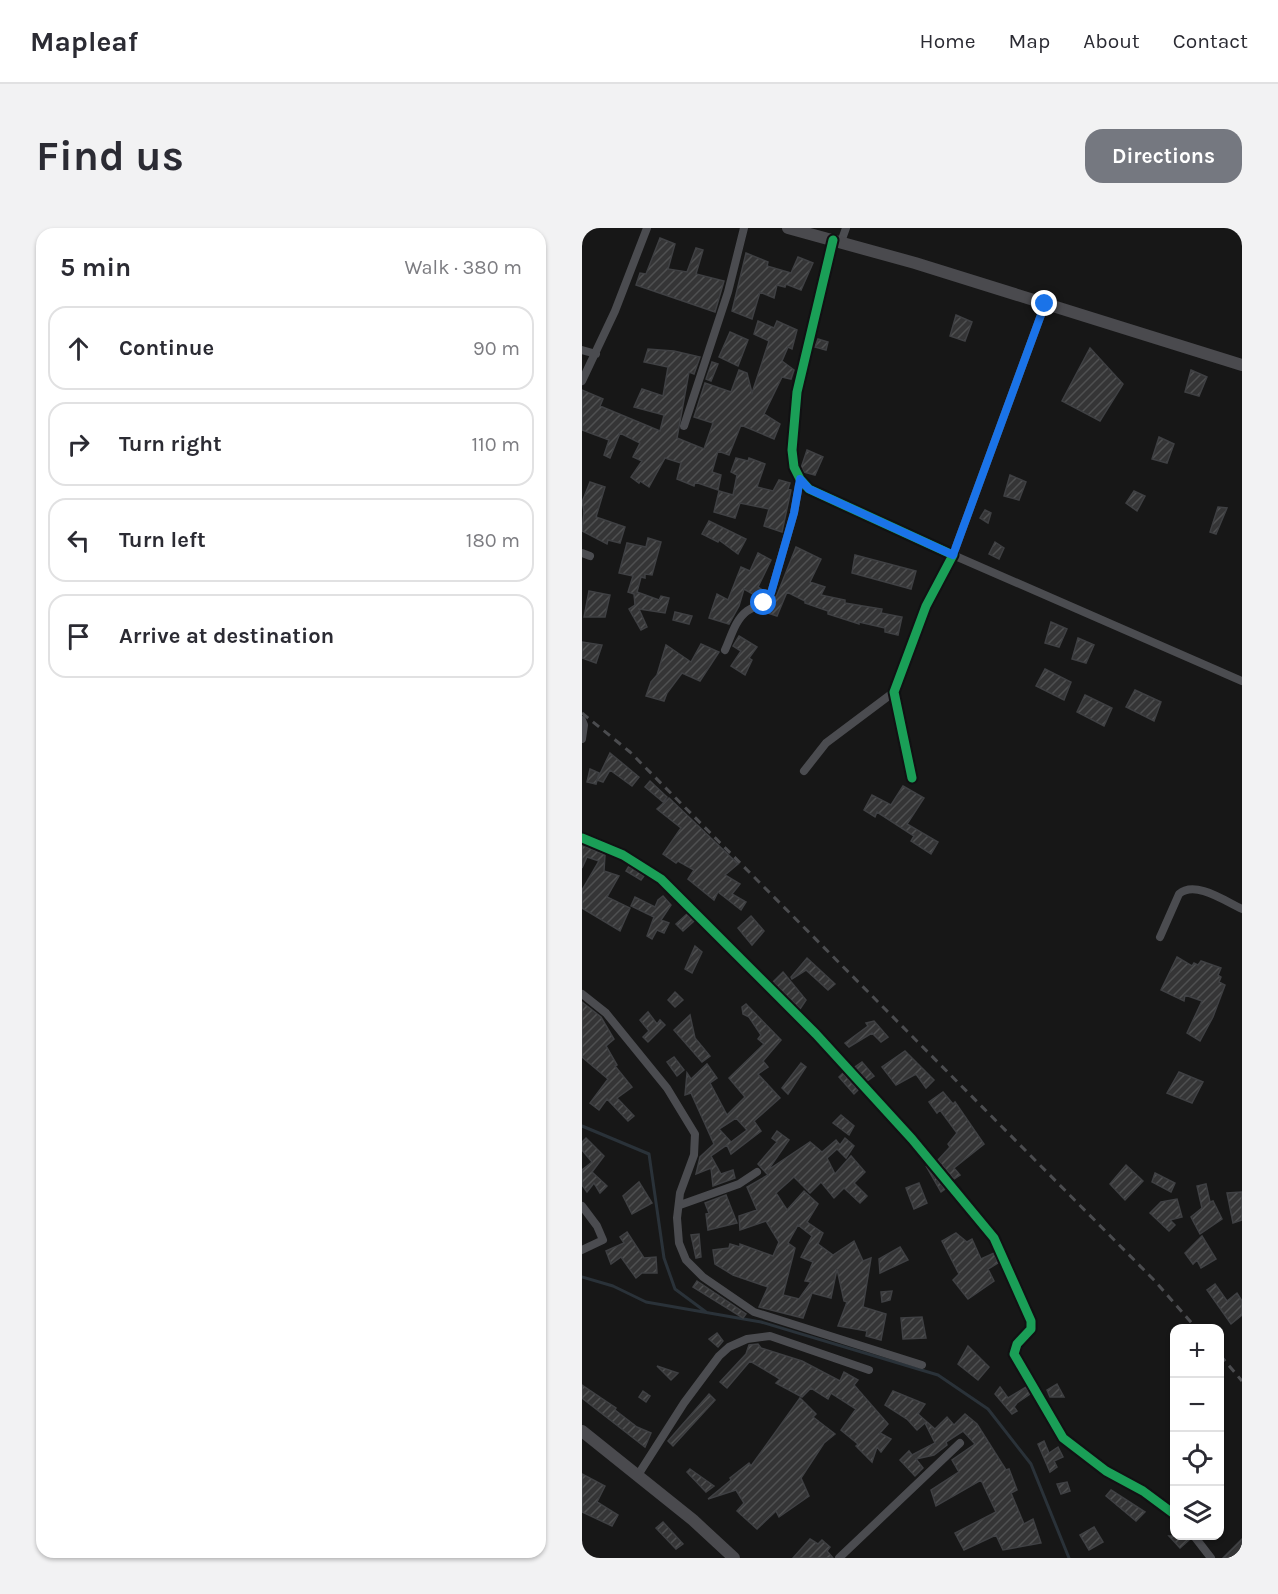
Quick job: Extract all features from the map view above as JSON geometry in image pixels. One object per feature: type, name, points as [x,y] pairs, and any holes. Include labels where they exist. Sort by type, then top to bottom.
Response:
[{"type":"street","points":[[582,381],[596,354],[647,228]]},
{"type":"street","points":[[684,426],[728,292],[744,228]]},
{"type":"street","points":[[788,228],[1242,365]]},
{"type":"street","points":[[846,228],[837,241],[797,392],[792,450],[794,467],[800,479],[809,489],[953,555],[1242,681]]},
{"type":"street","points":[[912,777],[894,692],[926,606],[953,555],[1045,304]]},
{"type":"street","points":[[582,350],[596,354]]},
{"type":"street","points":[[725,650],[738,621],[746,612],[764,603],[771,593],[794,513],[800,479]]},
{"type":"street","points":[[804,771],[826,743],[894,692]]},
{"type":"street","points":[[582,720],[584,725],[582,739]]},
{"type":"street","points":[[582,838],[623,855],[661,879],[797,1014],[912,1138],[994,1238],[1031,1321],[1031,1329],[1017,1344],[1014,1354],[1063,1438],[1106,1471],[1143,1491],[1170,1511]]},
{"type":"street","points":[[1160,937],[1179,894],[1184,890],[1197,889],[1242,909]]},
{"type":"street","points":[[582,994],[606,1013],[667,1088],[695,1134],[694,1155],[680,1193],[677,1218],[679,1243],[686,1260],[703,1277],[754,1312],[922,1365]]},
{"type":"street","points":[[680,1205],[739,1184],[757,1172]]},
{"type":"street","points":[[582,1206],[597,1226],[603,1240],[582,1250]]},
{"type":"street","points":[[638,1475],[684,1403],[719,1356],[729,1347],[747,1339],[770,1336],[869,1371]]},
{"type":"street","points":[[582,1431],[638,1475],[734,1558]]},
{"type":"street","points":[[840,1558],[960,1443]]},
{"type":"street","points":[[1197,1540],[1211,1558]]},
{"type":"building","points":[[660,238],[675,244],[668,269],[687,272],[696,248],[703,250],[696,274],[724,281],[715,312],[636,285],[640,273],[646,274]]},
{"type":"building","points":[[746,253],[768,262],[767,266],[791,273],[798,257],[813,263],[801,290],[786,284],[785,287],[777,285],[774,298],[760,292],[752,319],[732,311]]},
{"type":"building","points":[[956,315],[972,322],[965,341],[950,336]]},
{"type":"building","points":[[758,321],[774,328],[777,321],[797,330],[792,349],[788,347],[782,361],[794,370],[791,379],[782,377],[764,414],[780,424],[774,439],[741,425],[729,455],[718,451],[712,472],[721,475],[718,490],[695,482],[694,486],[677,479],[681,463],[665,458],[649,487],[640,481],[639,483],[631,477],[642,461],[633,457],[640,443],[620,433],[610,458],[604,455],[609,440],[582,430],[582,390],[603,399],[600,406],[660,431],[664,415],[634,407],[642,389],[663,396],[668,367],[644,362],[648,349],[674,351],[700,357],[694,374],[689,372],[677,438],[704,449],[713,423],[694,417],[705,383],[731,392],[739,370],[747,373],[752,393],[769,341],[754,334]]},
{"type":"building","points":[[730,332],[748,340],[738,366],[719,357]]},
{"type":"building","points":[[818,339],[828,342],[826,350],[815,347]]},
{"type":"building","points":[[1090,348],[1123,384],[1100,421],[1062,401]]},
{"type":"building","points":[[712,362],[718,364],[711,381],[706,379]]},
{"type":"building","points":[[1191,370],[1207,377],[1199,396],[1185,392]]},
{"type":"building","points":[[1159,437],[1174,444],[1167,463],[1152,459]]},
{"type":"building","points":[[807,450],[823,457],[815,475],[804,472],[801,468]]},
{"type":"building","points":[[736,458],[748,461],[749,458],[765,464],[757,487],[773,491],[779,480],[790,483],[788,489],[791,490],[782,532],[764,526],[769,509],[740,503],[735,518],[714,512],[719,491],[733,495],[737,475],[731,472]]},
{"type":"building","points":[[1010,475],[1026,482],[1019,500],[1004,496]]},
{"type":"building","points":[[590,482],[605,487],[596,517],[625,527],[620,543],[608,540],[607,544],[582,531],[584,511],[582,502]]},
{"type":"building","points":[[1134,491],[1145,496],[1137,511],[1126,503]]},
{"type":"building","points":[[1218,507],[1227,508],[1216,534],[1210,532]]},
{"type":"building","points":[[985,510],[991,513],[988,523],[980,518]]},
{"type":"building","points":[[709,521],[746,539],[738,554],[719,540],[718,542],[702,534]]},
{"type":"building","points":[[648,538],[661,542],[652,575],[645,574],[645,578],[641,577],[637,592],[659,600],[661,596],[669,598],[665,613],[639,609],[647,627],[641,630],[629,609],[635,605],[634,594],[628,592],[633,576],[619,573],[627,543],[646,547]]},
{"type":"building","points":[[995,542],[1004,548],[999,559],[989,554]]},
{"type":"building","points":[[796,547],[821,559],[810,582],[825,587],[821,595],[845,600],[845,603],[882,609],[881,613],[902,617],[898,635],[885,632],[885,628],[859,622],[859,624],[828,614],[828,611],[805,603],[787,592],[777,616],[765,612],[777,595]]},
{"type":"building","points":[[758,553],[771,560],[758,587],[764,591],[758,597],[744,589],[739,606],[729,624],[709,618],[717,594],[728,600],[741,567],[750,571]]},
{"type":"building","points":[[855,555],[916,571],[911,589],[852,573]]},
{"type":"building","points":[[589,591],[610,595],[605,617],[584,617]]},
{"type":"building","points":[[675,612],[692,616],[689,624],[673,620]]},
{"type":"building","points":[[1051,622],[1067,629],[1059,647],[1045,643]]},
{"type":"building","points":[[739,636],[757,647],[749,658],[752,660],[745,675],[731,666],[741,651],[733,646]]},
{"type":"building","points":[[1078,638],[1094,645],[1086,663],[1072,659]]},
{"type":"building","points":[[582,642],[602,645],[596,663],[582,658]]},
{"type":"building","points":[[701,644],[719,652],[700,681],[682,673],[667,693],[664,701],[646,696],[651,682],[657,675],[666,645],[691,662]]},
{"type":"building","points":[[1045,669],[1071,682],[1064,700],[1036,686]]},
{"type":"building","points":[[1135,690],[1161,702],[1154,721],[1126,707]]},
{"type":"building","points":[[1085,695],[1112,708],[1104,726],[1077,712]]},
{"type":"building","points":[[610,753],[639,777],[632,786],[610,770],[603,782],[597,780]]},
{"type":"building","points":[[590,769],[599,773],[596,784],[587,782]]},
{"type":"building","points":[[650,781],[667,797],[663,802],[645,787]]},
{"type":"building","points":[[903,786],[924,798],[907,824],[938,842],[931,854],[911,841],[914,836],[877,812],[875,817],[864,810],[872,795],[891,805]]},
{"type":"building","points":[[669,798],[738,864],[725,875],[740,884],[732,894],[746,902],[741,910],[718,892],[714,900],[688,879],[694,870],[678,861],[676,863],[663,854],[681,828],[657,809]]},
{"type":"building","points":[[582,845],[605,855],[604,871],[619,876],[607,897],[630,908],[620,931],[582,908],[582,890],[599,861],[587,857],[582,868]]},
{"type":"building","points":[[629,866],[644,876],[641,880],[626,871]]},
{"type":"building","points":[[663,896],[671,905],[661,920],[669,923],[664,933],[657,930],[652,939],[647,936],[654,917],[631,906],[635,897],[655,907]]},
{"type":"building","points":[[687,914],[694,921],[683,931],[676,924]]},
{"type":"building","points":[[751,916],[764,931],[752,945],[738,928]]},
{"type":"building","points":[[695,946],[702,952],[692,973],[685,969]]},
{"type":"building","points":[[1177,957],[1192,966],[1194,963],[1198,965],[1201,961],[1221,968],[1218,975],[1221,977],[1219,982],[1225,985],[1213,1017],[1200,1041],[1187,1033],[1202,1001],[1185,995],[1184,1001],[1161,990]]},
{"type":"building","points":[[807,958],[835,984],[828,990],[806,970],[792,979],[791,977]]},
{"type":"building","points":[[783,972],[806,1000],[800,1009],[773,982]]},
{"type":"building","points":[[675,992],[683,1000],[675,1007],[668,1000]]},
{"type":"building","points":[[582,1002],[601,1017],[614,1039],[606,1046],[617,1065],[615,1066],[632,1087],[617,1098],[634,1116],[628,1121],[607,1099],[599,1110],[590,1103],[608,1079],[582,1057]]},
{"type":"building","points":[[746,1004],[781,1040],[763,1061],[768,1067],[758,1074],[780,1098],[754,1121],[761,1131],[731,1154],[727,1145],[711,1156],[721,1174],[733,1170],[735,1178],[713,1186],[711,1168],[696,1174],[700,1157],[714,1144],[691,1093],[685,1095],[687,1073],[691,1079],[707,1064],[717,1078],[710,1083],[727,1115],[745,1097],[729,1078],[764,1044],[758,1039],[761,1035],[749,1017],[743,1014],[742,1007]],"holes":[[[736,1118],[747,1130],[731,1142],[719,1129]]]},
{"type":"building","points":[[648,1012],[657,1024],[660,1020],[665,1025],[648,1042],[643,1037],[649,1031],[640,1020]]},
{"type":"building","points":[[690,1015],[695,1038],[710,1056],[702,1062],[674,1030]]},
{"type":"building","points":[[874,1021],[888,1037],[881,1042],[872,1033],[849,1047],[845,1043],[868,1026],[866,1023]]},
{"type":"building","points":[[905,1051],[934,1080],[926,1088],[916,1074],[896,1085],[882,1067]]},
{"type":"building","points":[[674,1057],[684,1070],[677,1076],[667,1062]]},
{"type":"building","points":[[862,1062],[874,1076],[867,1081],[855,1067]]},
{"type":"building","points":[[801,1063],[806,1067],[788,1094],[782,1088]]},
{"type":"building","points":[[1179,1072],[1203,1082],[1192,1103],[1167,1093]]},
{"type":"building","points":[[843,1073],[858,1090],[854,1094],[839,1077]]},
{"type":"building","points":[[943,1092],[953,1104],[955,1102],[984,1144],[954,1168],[960,1175],[954,1179],[938,1160],[950,1147],[948,1144],[957,1133],[940,1110],[937,1113],[929,1102]]},
{"type":"building","points":[[841,1115],[854,1126],[849,1135],[833,1123]]},
{"type":"building","points":[[777,1131],[789,1140],[768,1170],[810,1142],[822,1152],[836,1140],[840,1145],[845,1138],[854,1146],[846,1158],[837,1149],[827,1158],[835,1174],[851,1156],[865,1172],[854,1183],[867,1196],[860,1203],[844,1188],[834,1198],[821,1182],[810,1193],[794,1177],[776,1193],[787,1210],[804,1191],[818,1204],[807,1222],[823,1233],[818,1244],[833,1255],[854,1241],[863,1261],[871,1258],[863,1307],[886,1314],[881,1340],[866,1336],[867,1331],[838,1326],[847,1302],[844,1301],[837,1269],[831,1298],[812,1293],[803,1318],[759,1307],[768,1287],[733,1275],[715,1264],[713,1250],[729,1248],[730,1244],[740,1247],[740,1244],[773,1256],[779,1242],[766,1221],[740,1230],[739,1216],[757,1210],[747,1187],[768,1175],[758,1164],[777,1142],[772,1138]],"holes":[[[798,1225],[812,1236],[801,1257],[813,1262],[805,1281],[811,1282],[799,1299],[783,1295],[795,1248],[788,1243]]]},
{"type":"building","points":[[586,1138],[604,1156],[592,1172],[607,1186],[600,1193],[594,1183],[587,1192],[582,1185],[582,1170],[592,1162],[582,1150],[582,1142]]},
{"type":"building","points":[[1126,1165],[1143,1181],[1125,1200],[1110,1184]]},
{"type":"building","points":[[926,1166],[945,1189],[941,1192]]},
{"type":"building","points":[[1155,1173],[1175,1183],[1171,1192],[1152,1182]]},
{"type":"building","points":[[639,1182],[652,1203],[632,1214],[623,1196]]},
{"type":"building","points":[[919,1183],[927,1203],[914,1209],[906,1188]]},
{"type":"building","points":[[1206,1184],[1210,1202],[1213,1201],[1222,1219],[1200,1234],[1191,1217],[1202,1208],[1197,1186]]},
{"type":"building","points":[[1242,1192],[1242,1220],[1233,1223],[1227,1193]]},
{"type":"building","points":[[726,1195],[737,1223],[708,1230],[706,1214],[709,1213],[705,1203]]},
{"type":"building","points":[[1177,1199],[1182,1217],[1170,1220],[1175,1225],[1169,1231],[1150,1213],[1161,1202]]},
{"type":"building","points":[[627,1232],[644,1258],[656,1257],[657,1273],[642,1273],[636,1278],[621,1257],[611,1264],[606,1251],[624,1243],[620,1237]]},
{"type":"building","points":[[956,1233],[967,1242],[972,1239],[981,1259],[994,1253],[998,1263],[988,1269],[994,1281],[968,1299],[953,1280],[959,1274],[942,1241]]},
{"type":"building","points":[[699,1234],[701,1257],[696,1258],[691,1235]]},
{"type":"building","points":[[1202,1236],[1216,1259],[1201,1268],[1197,1260],[1193,1264],[1185,1253]]},
{"type":"building","points":[[900,1247],[908,1260],[880,1273],[879,1259]]},
{"type":"building","points":[[697,1281],[746,1314],[743,1318],[693,1287]]},
{"type":"building","points":[[1215,1284],[1227,1301],[1237,1293],[1242,1301],[1242,1315],[1231,1324],[1207,1290]]},
{"type":"building","points":[[892,1291],[890,1300],[882,1302],[881,1292]]},
{"type":"building","points":[[922,1317],[926,1338],[903,1339],[901,1318]]},
{"type":"building","points":[[717,1333],[723,1341],[718,1347],[709,1339]]},
{"type":"building","points":[[758,1344],[761,1348],[802,1361],[840,1381],[844,1372],[858,1380],[854,1385],[888,1424],[880,1433],[891,1439],[881,1452],[877,1447],[872,1462],[856,1446],[858,1444],[841,1430],[856,1409],[831,1393],[828,1399],[811,1388],[802,1397],[776,1383],[780,1379],[750,1361],[727,1388],[720,1382],[746,1354],[749,1345]]},
{"type":"building","points":[[968,1346],[989,1367],[978,1380],[958,1364]]},
{"type":"building","points":[[657,1366],[678,1373],[671,1380]]},
{"type":"building","points":[[1057,1384],[1064,1397],[1050,1397],[1047,1390]]},
{"type":"building","points":[[582,1385],[616,1408],[615,1410],[637,1427],[651,1433],[645,1447],[582,1398]]},
{"type":"building","points":[[1000,1387],[1008,1398],[1026,1387],[1030,1394],[1017,1403],[1014,1407],[1017,1411],[1012,1414],[995,1394]]},
{"type":"building","points":[[643,1391],[650,1396],[646,1402],[639,1397]]},
{"type":"building","points":[[893,1391],[925,1404],[918,1414],[935,1429],[947,1417],[954,1425],[965,1414],[977,1424],[1006,1470],[1009,1469],[1017,1490],[1011,1493],[1024,1524],[1033,1519],[1041,1543],[1003,1550],[996,1535],[964,1550],[955,1533],[996,1512],[981,1480],[936,1506],[931,1490],[959,1472],[952,1460],[975,1444],[963,1431],[946,1442],[947,1445],[934,1455],[916,1459],[923,1468],[915,1476],[900,1460],[909,1451],[912,1455],[935,1443],[925,1423],[917,1430],[907,1419],[885,1405]]},
{"type":"building","points":[[709,1394],[715,1400],[673,1446],[668,1441]]},
{"type":"building","points":[[800,1398],[816,1414],[813,1417],[835,1434],[824,1443],[801,1478],[809,1496],[779,1517],[776,1511],[757,1529],[737,1511],[744,1503],[736,1490],[708,1499],[749,1463],[751,1466]]},
{"type":"building","points":[[1044,1441],[1049,1453],[1058,1447],[1063,1457],[1054,1461],[1057,1467],[1050,1472],[1038,1444]]},
{"type":"building","points":[[690,1469],[714,1486],[706,1492],[687,1472]]},
{"type":"building","points":[[582,1474],[605,1486],[597,1502],[618,1515],[612,1526],[582,1512]]},
{"type":"building","points":[[1067,1482],[1070,1491],[1061,1494],[1057,1484]]},
{"type":"building","points":[[1111,1490],[1145,1512],[1136,1521],[1106,1496]]},
{"type":"building","points":[[663,1522],[683,1544],[676,1549],[656,1528]]},
{"type":"building","points":[[1094,1527],[1103,1542],[1089,1550],[1080,1535]]},
{"type":"building","points":[[810,1539],[818,1544],[822,1540],[830,1547],[827,1551],[833,1558],[793,1558]]},
{"type":"building","points":[[1242,1539],[1240,1558],[1223,1558]]},
{"type":"building","points":[[1173,1540],[1189,1540],[1180,1548]]},
{"type":"waterway","points":[[582,1126],[649,1154],[664,1258],[675,1289],[706,1312]]},
{"type":"waterway","points":[[582,1277],[613,1286],[646,1302],[761,1322],[938,1375],[988,1409],[1031,1464],[1069,1558]]},
{"type":"railway","points":[[582,713],[630,752],[1155,1281],[1193,1324]]},
{"type":"railway","points":[[1224,1360],[1242,1381]]},
{"type":"cycle path","points":[[833,240],[797,392],[792,450],[794,467],[800,479],[809,489],[953,555],[926,606],[894,692],[912,778]]},
{"type":"cycle path","points":[[582,838],[623,855],[661,879],[816,1034],[912,1139],[994,1238],[1031,1321],[1031,1329],[1017,1344],[1014,1354],[1063,1438],[1106,1471],[1143,1491],[1170,1511]]},
{"type":"route","points":[[764,603],[771,593],[794,513],[800,479],[809,489],[896,531],[953,555],[1045,304]]}]
